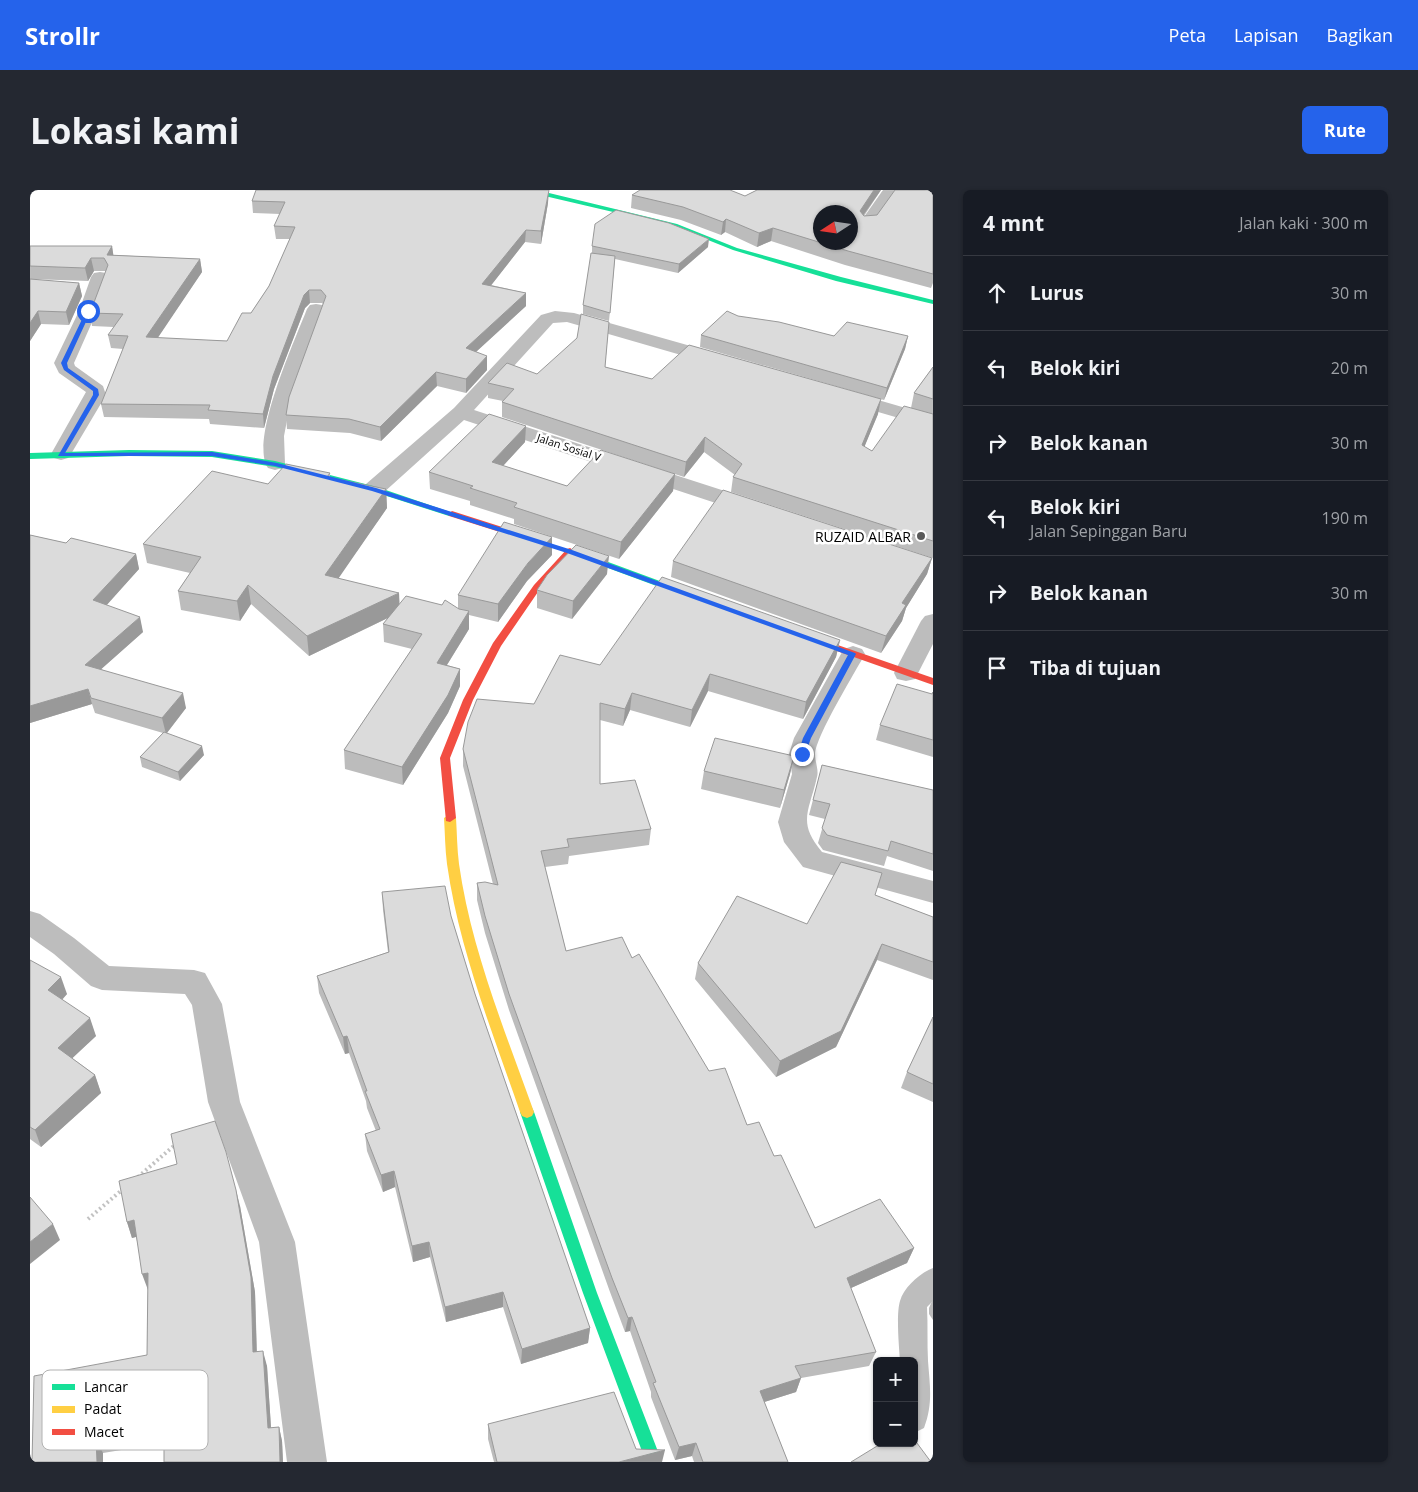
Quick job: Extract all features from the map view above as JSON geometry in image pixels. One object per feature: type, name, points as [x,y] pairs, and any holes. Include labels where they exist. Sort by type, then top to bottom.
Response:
[{"type":"street","points":[[452,190],[558,197],[675,225],[735,249],[839,280],[933,302]]},
{"type":"street","points":[[867,224],[891,190]]},
{"type":"street","points":[[61,454],[96,395],[96,390],[66,369],[64,363],[88,311],[91,285]]},
{"type":"street","points":[[275,464],[274,436],[279,410],[316,310]]},
{"type":"street","points":[[374,489],[461,412],[547,319],[555,316],[568,317],[741,366]]},
{"type":"street","points":[[827,391],[933,422]]},
{"type":"street","name":"Jalan Sosial V","points":[[461,412],[772,514]]},
{"type":"street","points":[[30,456],[61,454],[212,454],[275,464],[374,489],[542,542]]},
{"type":"street","points":[[654,1462],[590,1293],[492,1011],[468,933],[453,864],[445,758],[468,700],[496,645],[565,550],[706,601]]},
{"type":"street","points":[[906,673],[933,621]]},
{"type":"street","points":[[789,631],[933,682]]},
{"type":"street","points":[[853,654],[807,738],[802,754],[805,774],[792,822],[798,842],[813,860],[933,892]]},
{"type":"street","points":[[30,922],[64,946],[102,978],[194,982],[207,1004],[224,1102],[277,1242],[307,1462]]},
{"type":"lane","points":[[914,1357],[913,1302],[933,1281]]},
{"type":"lane","points":[[918,1387],[922,1400],[918,1409]]},
{"type":"path","points":[[134,1180],[179,1142]]},
{"type":"path","points":[[88,1220],[126,1187]]},
{"type":"building","points":[[256,190],[549,190],[541,231],[526,230],[482,284],[526,293],[466,348],[487,356],[466,379],[436,372],[380,427],[349,419],[286,415],[289,397],[326,296],[321,290],[309,290],[304,295],[273,376],[263,414],[208,410],[210,405],[101,404],[128,336],[108,335],[123,314],[90,313],[108,265],[104,258],[91,258],[85,268],[30,266],[30,246],[112,246],[107,255],[200,259],[146,337],[227,341],[242,313],[251,313],[269,286],[295,227],[274,226],[285,202],[252,201]]},
{"type":"building","points":[[640,190],[730,190],[745,196],[757,190],[874,190],[860,211],[864,216],[877,215],[895,190],[933,190],[933,274],[845,250],[858,250],[858,205],[813,205],[813,240],[773,228],[759,233],[726,219],[723,222],[683,207],[632,195]]},
{"type":"building","points":[[616,210],[669,223],[709,239],[679,264],[592,246],[595,224]]},
{"type":"building","points":[[591,253],[615,256],[610,313],[583,305]]},
{"type":"building","points":[[30,279],[79,283],[66,312],[38,311],[30,323]]},
{"type":"building","points":[[727,311],[738,316],[779,322],[834,336],[847,322],[908,336],[887,388],[701,335]]},
{"type":"building","points":[[581,314],[609,322],[605,367],[652,379],[689,345],[881,399],[862,445],[872,451],[904,406],[933,414],[933,541],[733,477],[742,464],[705,437],[686,462],[502,402],[514,389],[488,383],[507,363],[537,374],[577,338]]},
{"type":"building","points":[[933,367],[933,399],[914,393]]},
{"type":"building","points":[[489,414],[526,426],[492,462],[567,486],[601,450],[675,474],[621,542],[514,507],[517,503],[429,472]]},
{"type":"building","points":[[286,464],[330,473],[327,477],[386,489],[325,575],[399,593],[307,636],[248,585],[237,601],[178,591],[201,557],[143,544],[212,471],[268,484]]},
{"type":"building","points":[[723,490],[932,558],[902,603],[906,605],[886,636],[673,561]]},
{"type":"building","points":[[504,522],[552,537],[528,563],[498,604],[458,595]]},
{"type":"building","points":[[30,535],[66,543],[71,538],[136,554],[93,600],[140,617],[85,665],[183,693],[162,718],[91,698],[88,689],[30,706]]},
{"type":"building","points":[[576,545],[609,556],[573,601],[537,590],[547,575]]},
{"type":"building","points":[[662,577],[840,640],[806,702],[710,674],[692,710],[632,693],[625,709],[600,703],[600,784],[635,780],[651,829],[567,839],[569,847],[541,851],[566,951],[622,937],[632,958],[639,954],[709,1071],[725,1068],[747,1125],[759,1122],[774,1156],[781,1155],[815,1228],[880,1199],[914,1248],[847,1278],[876,1352],[795,1366],[801,1378],[760,1391],[788,1462],[703,1462],[696,1443],[679,1447],[653,1383],[656,1382],[632,1317],[628,1318],[612,1278],[509,994],[477,883],[485,882],[498,885],[463,749],[468,722],[477,699],[534,704],[560,655],[600,665]]},
{"type":"building","points":[[406,596],[442,605],[445,600],[459,609],[469,611],[437,663],[460,669],[448,695],[402,767],[344,750],[422,634],[383,624]]},
{"type":"building","points":[[897,684],[932,694],[933,692],[933,740],[880,725]]},
{"type":"building","points":[[164,732],[202,746],[178,772],[140,757]]},
{"type":"building","points":[[715,738],[794,756],[784,790],[704,771]]},
{"type":"building","points":[[822,765],[933,790],[933,854],[891,841],[888,851],[827,835],[822,828],[830,804],[813,800]]},
{"type":"building","points":[[841,862],[882,873],[875,895],[933,917],[933,962],[882,944],[841,1031],[780,1061],[698,963],[737,896],[807,924]]},
{"type":"building","points":[[445,886],[451,916],[475,994],[590,1328],[522,1349],[503,1292],[445,1307],[429,1242],[412,1246],[394,1171],[381,1175],[365,1134],[380,1129],[347,1036],[343,1037],[317,976],[389,952],[382,892]]},
{"type":"building","points":[[30,960],[61,977],[48,990],[90,1018],[58,1048],[95,1075],[35,1130],[30,1127]]},
{"type":"building","points":[[933,1017],[933,1084],[907,1072]]},
{"type":"building","points":[[215,1121],[226,1152],[236,1190],[251,1277],[253,1352],[263,1351],[268,1428],[279,1427],[280,1462],[164,1462],[164,1450],[208,1450],[208,1370],[66,1370],[147,1355],[148,1273],[142,1274],[134,1220],[127,1222],[119,1181],[177,1164],[171,1134]]},
{"type":"building","points":[[30,1197],[53,1224],[30,1242]]},
{"type":"building","points":[[42,1375],[42,1450],[96,1450],[97,1462],[32,1462],[34,1376]]},
{"type":"building","points":[[614,1392],[636,1449],[665,1450],[619,1462],[497,1462],[488,1424]]},
{"type":"building","points":[[918,1444],[931,1462],[851,1462],[875,1447],[918,1447]]},
{"type":"traffic: fast","points":[[452,190],[549,195],[675,225],[735,249],[839,279],[933,302]]},
{"type":"traffic: fast","points":[[30,456],[129,453],[212,454],[275,464],[374,489],[452,514]]},
{"type":"traffic: fast","points":[[573,552],[692,596]]},
{"type":"traffic: fast","points":[[527,1112],[590,1293],[654,1462]]},
{"type":"traffic: slow","points":[[450,818],[453,864],[465,926],[484,989],[527,1112]]},
{"type":"traffic: jam","points":[[452,514],[534,540]]},
{"type":"traffic: jam","points":[[450,818],[445,758],[468,700],[496,645],[537,587],[570,551]]},
{"type":"traffic: jam","points":[[803,636],[933,682]]},
{"type":"place","name":"RUZAID ALBAR","points":[[921,536]]},
{"type":"route","points":[[88,311],[64,363],[66,369],[96,390],[96,395],[61,454],[212,454],[275,464],[374,489],[570,551],[853,654],[807,738],[802,754]]}]
